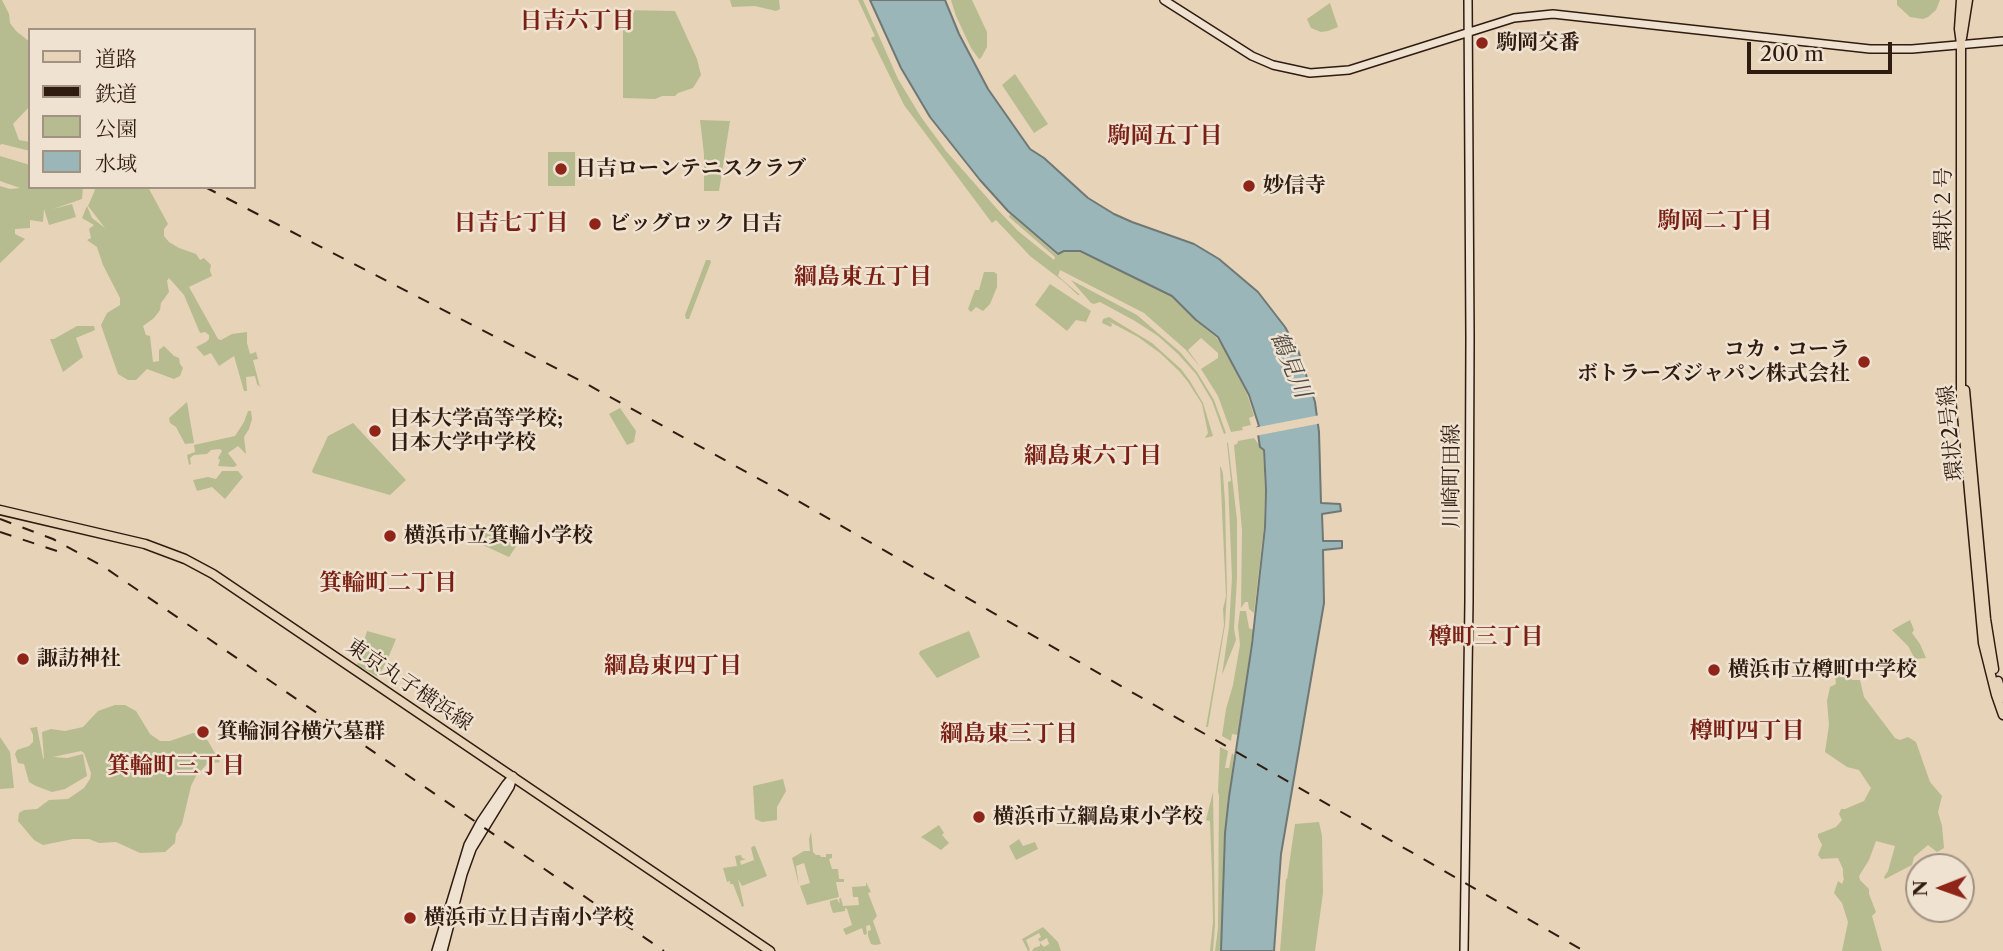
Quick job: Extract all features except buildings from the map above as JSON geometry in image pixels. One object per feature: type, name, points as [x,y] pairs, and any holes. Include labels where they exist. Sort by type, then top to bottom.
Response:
[{"type":"main road","points":[[1164,0],[1252,56],[1273,65],[1310,73],[1349,70],[1514,18],[1553,14],[1870,49],[1912,49],[2003,41]]},
{"type":"main road","name":"川崎町田線","points":[[1464,951],[1469,614],[1468,0]]},
{"type":"main road","points":[[1961,0],[1961,44]]},
{"type":"main road","points":[[1961,44],[1968,0]]},
{"type":"main road","name":"環状２号","points":[[1961,44],[1962,373]]},
{"type":"main road","name":"環状2号線","points":[[1962,373],[1968,404],[1986,619],[1993,665],[2003,698]]},
{"type":"main road","name":"環状2号線","points":[[1962,373],[1961,404],[1979,613],[1989,670],[2003,715]]},
{"type":"main road","name":"東京丸子横浜線","points":[[0,510],[162,549],[229,584],[770,951]]},
{"type":"main road","points":[[436,951],[468,845],[481,821],[513,776]]},
{"type":"main road","points":[[443,951],[472,849],[510,787],[513,776]]},
{"type":"green space","points":[[2,0],[10,23],[28,40],[28,108],[13,124],[19,140],[28,142],[28,150],[0,145]]},
{"type":"green space","points":[[730,0],[779,0],[780,9],[776,11],[755,6],[732,7]]},
{"type":"green space","points":[[858,0],[863,0],[898,79],[921,117],[946,151],[998,210],[1018,231],[1054,260],[1055,257],[1009,217],[1010,214],[1057,255],[1079,252],[1172,296],[1216,337],[1223,347],[1247,394],[1254,416],[1249,418],[1251,425],[1231,432],[1218,396],[1201,369],[1218,358],[1218,353],[1201,338],[1188,350],[1200,367],[1186,350],[1144,313],[1060,270],[1058,276],[1078,295],[1030,256],[996,220],[992,223],[904,105],[871,38],[875,36]]},
{"type":"green space","points":[[951,0],[972,0],[987,32],[987,47],[979,59],[971,48]]},
{"type":"green space","points":[[1897,0],[1940,0],[1936,10],[1923,19],[1910,17],[1897,5]]},
{"type":"green space","points":[[1330,3],[1338,27],[1321,32],[1311,28],[1307,19]]},
{"type":"green space","points":[[623,10],[675,11],[697,59],[701,75],[693,88],[675,96],[655,99],[623,98]]},
{"type":"green space","points":[[1015,74],[1048,124],[1034,133],[1002,85]]},
{"type":"green space","points":[[700,120],[730,121],[719,191],[704,191]]},
{"type":"green space","name":"日吉ローンテニスクラブ","points":[[548,152],[575,152],[575,186],[548,186]]},
{"type":"green space","points":[[0,156],[28,164],[28,189],[83,189],[82,199],[53,209],[72,204],[76,217],[49,225],[44,209],[43,222],[30,220],[30,228],[15,229],[15,234],[25,239],[0,263],[0,186],[20,188],[0,181]]},
{"type":"green space","points":[[149,189],[168,224],[164,229],[164,236],[169,242],[196,254],[200,260],[204,258],[211,265],[212,276],[189,287],[218,339],[247,332],[250,354],[256,352],[258,359],[253,360],[260,387],[255,376],[246,377],[247,391],[244,391],[234,356],[219,366],[211,353],[204,356],[196,347],[206,342],[209,335],[200,333],[184,295],[169,278],[169,292],[161,303],[160,310],[143,326],[146,335],[150,336],[153,362],[159,361],[159,350],[164,346],[179,358],[183,368],[180,376],[174,379],[147,369],[136,380],[128,380],[118,374],[101,325],[107,313],[120,305],[120,298],[97,247],[87,240],[91,238],[89,229],[94,225],[82,218],[87,206],[92,218],[105,228],[88,206],[95,190]]},
{"type":"green space","points":[[706,260],[711,262],[689,319],[686,319],[685,315]]},
{"type":"green space","points":[[984,272],[997,274],[997,287],[990,304],[983,311],[976,307],[971,312],[968,309],[975,290],[979,290]]},
{"type":"green space","points":[[1071,280],[1137,315],[1180,352],[1197,372],[1214,400],[1226,433],[1224,434],[1212,401],[1196,374],[1178,354],[1158,336],[1135,321],[1100,302],[1091,303]]},
{"type":"green space","points":[[1050,284],[1091,311],[1086,322],[1076,320],[1067,331],[1035,305]]},
{"type":"green space","points":[[1109,317],[1152,343],[1181,369],[1203,403],[1213,436],[1205,438],[1208,433],[1202,404],[1179,371],[1138,337],[1108,321],[1112,324],[1111,327],[1102,323],[1103,319]]},
{"type":"green space","points":[[77,326],[94,326],[95,330],[76,338],[83,357],[63,372],[50,339]]},
{"type":"green space","points":[[187,402],[194,443],[185,444],[169,418]]},
{"type":"green space","points":[[620,408],[636,431],[634,442],[627,445],[609,414]]},
{"type":"green space","points":[[248,411],[251,411],[252,419],[244,437],[246,454],[238,446],[228,453],[237,465],[218,466],[222,451],[220,449],[194,455],[190,458],[189,465],[187,455],[195,452],[194,445],[235,436]]},
{"type":"green space","points":[[353,423],[406,480],[390,495],[313,473],[328,436]]},
{"type":"green space","points":[[1254,438],[1263,450],[1265,489],[1264,526],[1254,613],[1249,609],[1248,602],[1241,608],[1242,530],[1234,445],[1238,441]]},
{"type":"green space","points":[[1228,442],[1237,520],[1236,640],[1222,675],[1232,578]]},
{"type":"green space","points":[[1220,467],[1225,502],[1227,592],[1225,625],[1206,727],[1224,625],[1226,596]]},
{"type":"green space","points":[[222,471],[238,471],[243,477],[225,499],[212,487],[197,491],[193,480],[208,477],[216,479]]},
{"type":"green space","points":[[481,527],[503,537],[507,532],[517,545],[509,557],[474,541]]},
{"type":"green space","points":[[1240,611],[1246,611],[1249,628],[1253,630],[1238,735],[1232,734],[1231,741],[1222,736],[1240,645]]},
{"type":"green space","points":[[1910,620],[1914,630],[1912,633],[1926,658],[1915,659],[1908,646],[1892,630]]},
{"type":"green space","points":[[367,631],[396,639],[378,677],[357,665]]},
{"type":"green space","points":[[969,631],[980,657],[937,678],[919,654],[920,651]]},
{"type":"green space","points":[[1850,671],[1852,680],[1860,680],[1864,697],[1895,738],[1900,740],[1908,737],[1916,742],[1930,782],[1942,796],[1938,812],[1944,848],[1937,852],[1928,845],[1919,853],[1905,853],[1905,869],[1885,879],[1895,846],[1876,841],[1859,876],[1869,889],[1876,912],[1872,916],[1882,951],[1842,951],[1848,922],[1842,903],[1834,893],[1838,881],[1842,884],[1844,879],[1843,869],[1838,858],[1821,859],[1818,855],[1822,845],[1818,834],[1836,827],[1842,820],[1839,814],[1841,809],[1864,801],[1871,788],[1859,770],[1847,767],[1825,752],[1829,725],[1827,701],[1830,687],[1836,684],[1835,674]]},
{"type":"green space","points":[[115,705],[125,705],[136,711],[150,734],[160,741],[170,741],[193,733],[201,734],[220,762],[207,764],[196,776],[175,843],[165,852],[140,853],[116,842],[99,843],[89,839],[73,839],[43,845],[34,840],[18,821],[19,813],[37,809],[49,800],[68,799],[84,788],[91,773],[84,753],[81,751],[53,757],[67,758],[83,754],[87,776],[65,789],[52,792],[29,782],[24,764],[18,763],[15,754],[17,750],[33,742],[30,728],[37,727],[44,759],[42,732],[83,727],[98,711]]},
{"type":"green space","points":[[0,737],[10,752],[14,788],[0,789]]},
{"type":"green space","points":[[1220,747],[1228,751],[1225,768],[1229,768],[1232,753],[1234,755],[1224,840],[1220,951],[1215,951],[1218,928]]},
{"type":"green space","points":[[783,779],[786,791],[777,807],[777,820],[762,822],[755,819],[753,786]]},
{"type":"green space","points":[[1213,792],[1215,925],[1213,951],[1210,951],[1213,922],[1212,875],[1210,821],[1206,820]]},
{"type":"green space","points":[[1319,822],[1322,836],[1323,893],[1315,951],[1280,951],[1286,879],[1295,824]]},
{"type":"green space","points":[[939,825],[944,833],[942,835],[949,843],[941,850],[921,837]]},
{"type":"green space","points":[[811,832],[813,852],[821,857],[832,854],[829,859],[832,869],[838,869],[839,879],[844,879],[844,882],[836,882],[839,897],[807,905],[800,886],[810,883],[804,863],[796,866],[799,885],[792,858],[804,851],[810,851]]},
{"type":"green space","points":[[1019,839],[1023,846],[1035,842],[1038,849],[1016,860],[1009,846]]},
{"type":"green space","points":[[753,846],[767,876],[742,886],[738,879],[744,906],[742,907],[733,884],[727,882],[723,868],[737,866],[735,856],[741,855],[746,859],[740,861],[741,865],[754,860],[751,848]]},
{"type":"green space","points":[[866,882],[877,916],[873,921],[881,944],[871,944],[868,936],[870,925],[866,926],[867,934],[864,935],[862,928],[846,935],[843,929],[852,925],[847,909],[833,913],[830,904],[830,901],[837,899],[840,904],[841,898],[843,906],[859,905],[858,897],[853,897],[852,887],[866,886]]},
{"type":"green space","points":[[1043,927],[1058,942],[1061,951],[1032,951],[1040,946],[1040,943],[1044,947],[1049,944],[1047,938],[1040,942],[1039,933],[1026,940],[1030,950],[1028,951],[1022,939]]},
{"type":"water","name":"鶴見川","points":[[870,0],[945,0],[959,34],[988,89],[1030,149],[1044,158],[1088,198],[1114,214],[1194,244],[1219,259],[1258,292],[1285,327],[1298,350],[1315,402],[1319,432],[1321,503],[1340,504],[1341,511],[1322,514],[1323,541],[1342,541],[1342,548],[1323,550],[1324,603],[1281,854],[1274,951],[1221,951],[1225,833],[1252,644],[1265,527],[1264,450],[1260,447],[1259,426],[1249,395],[1218,337],[1172,296],[1080,251],[1064,251],[1058,254],[1008,211],[930,117],[901,68]]},
{"type":"pier","points":[[1320,415],[1322,423],[1255,436],[1253,428]]},
{"type":"railway","points":[[209,189],[583,382],[770,485],[1584,951]]},
{"type":"railway","points":[[0,519],[53,539],[104,567],[664,951]]},
{"type":"railway","points":[[0,532],[57,551]]},
{"type":"place","name":"駒岡交番","points":[[1482,43]]},
{"type":"place","name":"日吉ローンテニスクラブ","points":[[561,169]]},
{"type":"place","name":"妙信寺","points":[[1249,186]]},
{"type":"place","name":"ビッグロック 日吉","points":[[595,224]]},
{"type":"place","name":"コカ・コーラ ボトラーズジャパン株式会社","points":[[1864,362]]},
{"type":"place","name":"日本大学高等学校; 日本大学中学校","points":[[375,431]]},
{"type":"place","name":"横浜市立箕輪小学校","points":[[390,536]]},
{"type":"place","name":"諏訪神社","points":[[23,659]]},
{"type":"place","name":"横浜市立樽町中学校","points":[[1714,670]]},
{"type":"place","name":"箕輪洞谷横穴墓群","points":[[203,732]]},
{"type":"place","name":"横浜市立綱島東小学校","points":[[979,817]]},
{"type":"place","name":"横浜市立日吉南小学校","points":[[410,918]]},
{"type":"district","name":"日吉六丁目","points":[[577,21]]},
{"type":"district","name":"駒岡五丁目","points":[[1165,136]]},
{"type":"district","name":"駒岡二丁目","points":[[1715,221]]},
{"type":"district","name":"日吉七丁目","points":[[511,223]]},
{"type":"district","name":"綱島東五丁目","points":[[863,277]]},
{"type":"district","name":"綱島東六丁目","points":[[1093,456]]},
{"type":"district","name":"箕輪町二丁目","points":[[388,583]]},
{"type":"district","name":"樽町三丁目","points":[[1486,637]]},
{"type":"district","name":"綱島東四丁目","points":[[673,666]]},
{"type":"district","name":"樽町四丁目","points":[[1747,731]]},
{"type":"district","name":"綱島東三丁目","points":[[1009,734]]},
{"type":"district","name":"箕輪町三丁目","points":[[176,766]]}]
